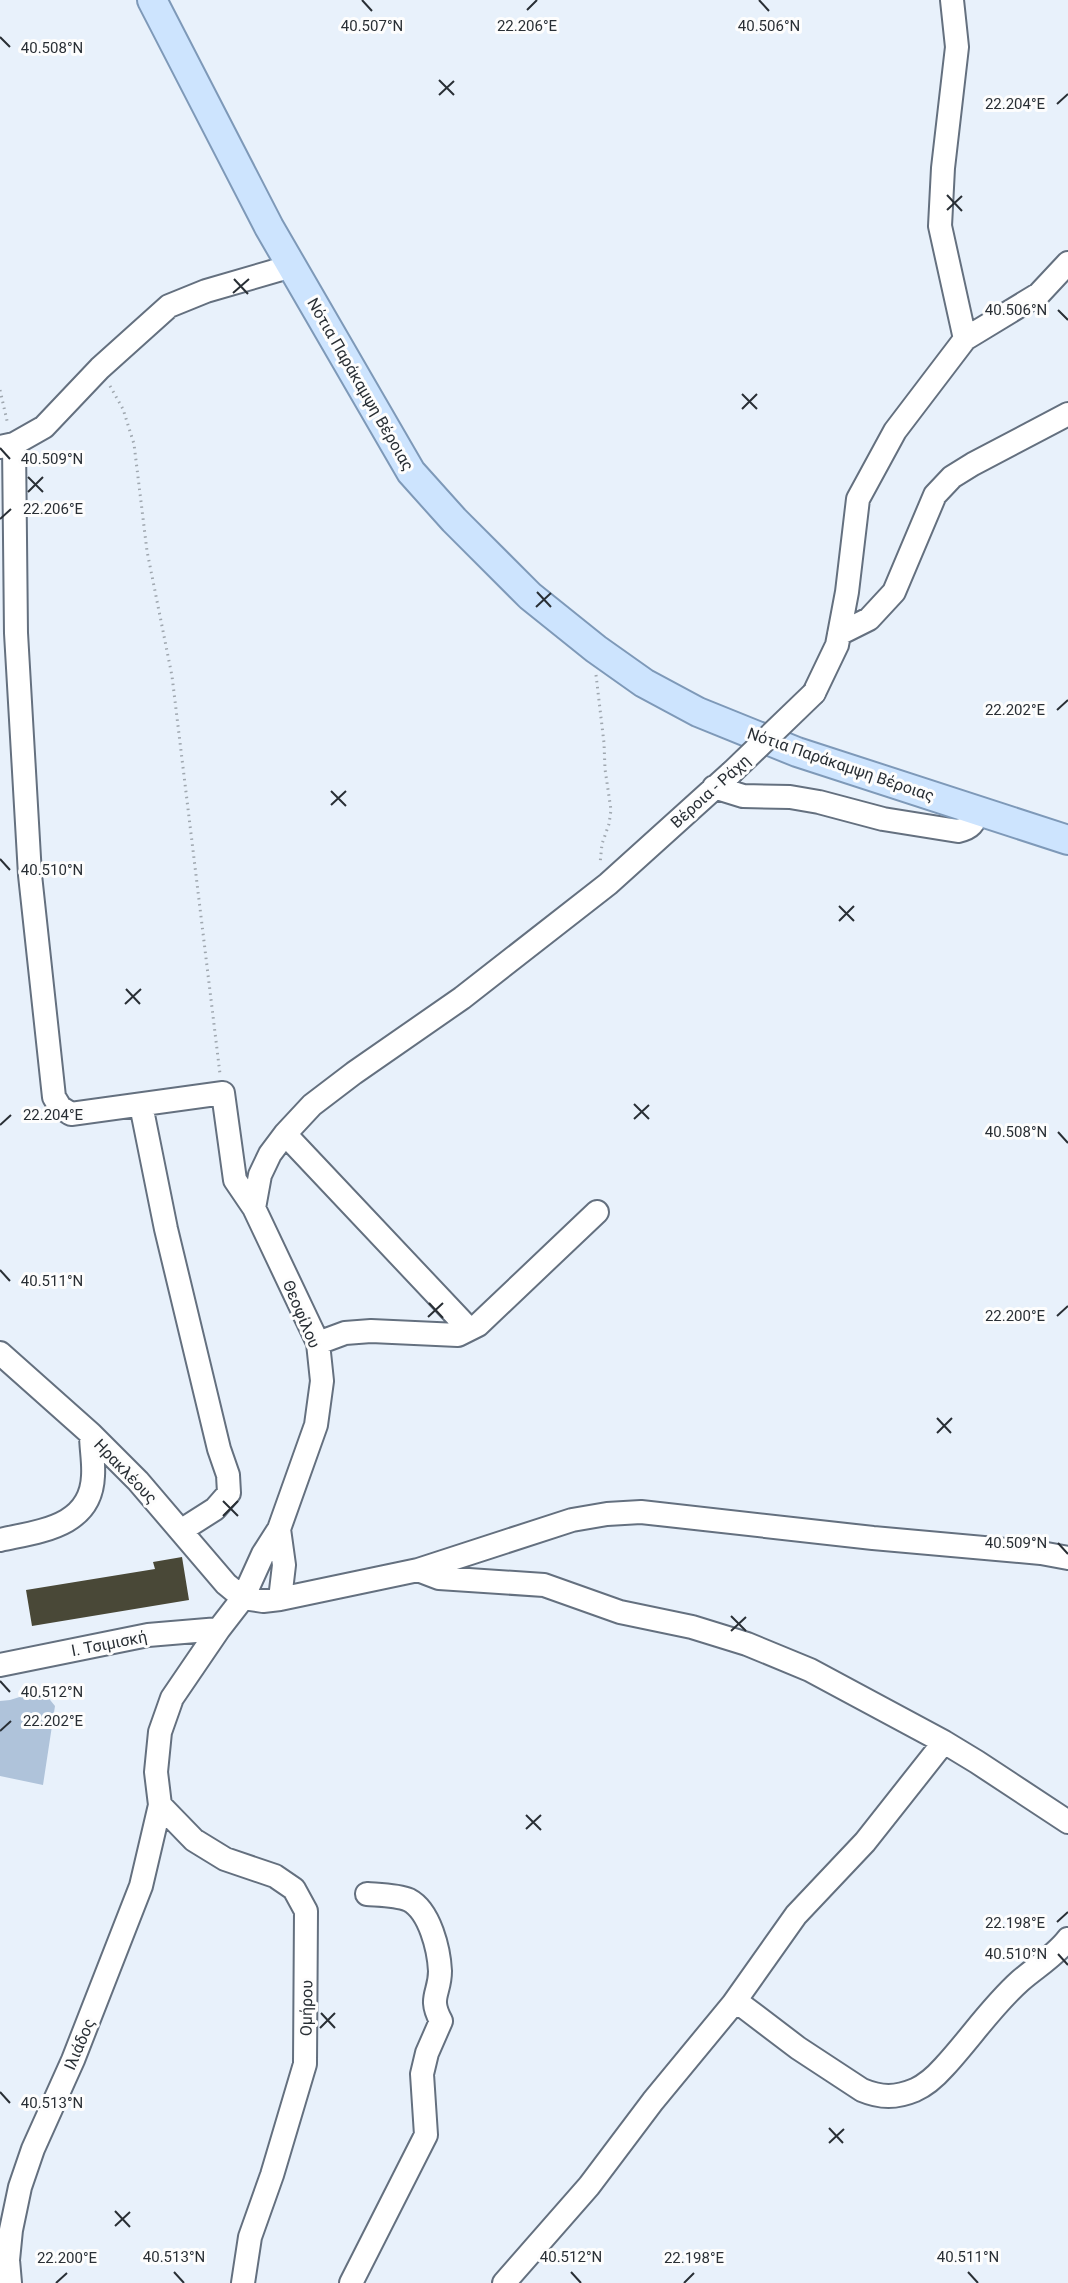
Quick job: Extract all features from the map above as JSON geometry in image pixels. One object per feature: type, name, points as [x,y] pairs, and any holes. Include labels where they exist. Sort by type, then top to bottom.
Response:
[{"type":"main road","name":"Νότια Παράκαμψη Βέροιας","points":[[152,0],[234,160],[292,266],[411,472],[454,520],[522,589],[596,649],[644,683],[698,712],[797,752],[1068,840]]},
{"type":"street","points":[[952,0],[957,47],[943,168],[940,226],[965,339]]},
{"type":"street","name":"Βέροια - Ράχη","points":[[254,1208],[260,1175],[270,1155],[285,1134],[312,1105],[462,998],[608,884],[723,780],[814,693],[837,645],[847,592],[858,499],[895,431],[965,339],[1039,294],[1068,263]]},
{"type":"street","points":[[223,1093],[71,1114],[60,1107],[54,1097],[30,875],[7,446],[44,427],[100,368],[168,306],[206,291],[292,266]]},
{"type":"street","points":[[839,634],[869,619],[894,592],[935,495],[952,477],[1068,414]]},
{"type":"street","points":[[723,780],[743,796],[790,797],[819,802],[883,819],[958,831],[968,829],[975,823],[978,810]]},
{"type":"street","name":"Θεοφίλου","points":[[160,1805],[156,1772],[160,1732],[172,1698],[243,1598],[263,1554],[279,1529],[316,1425],[322,1382],[318,1343],[254,1208],[235,1180],[223,1093]]},
{"type":"street","points":[[141,1105],[166,1229],[219,1449],[228,1475],[229,1493],[215,1509],[182,1530]]},
{"type":"street","points":[[285,1134],[468,1329]]},
{"type":"street","points":[[318,1343],[345,1333],[370,1331],[458,1335],[478,1325],[597,1212]]},
{"type":"street","name":"Ηρακλέους","points":[[0,1353],[91,1434],[138,1481],[226,1584],[243,1598]]},
{"type":"street","points":[[0,1540],[58,1527],[84,1508],[93,1478],[91,1434]]},
{"type":"street","points":[[243,1598],[263,1601],[280,1599],[418,1570],[572,1520],[607,1514],[641,1512],[873,1538],[1041,1553],[1068,1558]]},
{"type":"street","name":"Θεοφίλου","points":[[279,1529],[284,1565],[280,1599]]},
{"type":"street","points":[[418,1570],[439,1578],[544,1585],[621,1612],[692,1627],[747,1644],[810,1670],[944,1742],[1068,1822]]},
{"type":"street","name":"Ι. Τσιμισκή","points":[[0,1665],[148,1635],[219,1629]]},
{"type":"street","points":[[504,2283],[589,2186],[653,2101],[733,2004],[796,1916],[864,1842],[944,1742]]},
{"type":"street","name":"Ιλιάδος","points":[[10,2283],[8,2260],[11,2230],[20,2187],[33,2149],[73,2060],[137,1896],[160,1805]]},
{"type":"street","name":"Ομήρου","points":[[160,1805],[194,1840],[225,1860],[275,1876],[294,1889],[306,1911],[305,2064],[272,2175],[250,2237],[243,2283]]},
{"type":"street","points":[[351,2283],[426,2135],[422,2074],[427,2053],[441,2021],[434,2008],[440,1972],[431,1928],[421,1911],[409,1900],[367,1894]]},
{"type":"street","points":[[733,2004],[744,2007],[798,2048],[862,2090],[874,2095],[901,2096],[917,2089],[939,2072],[984,2018],[1020,1981],[1054,1954],[1068,1938]]},
{"type":"path","points":[[100,368],[123,409],[134,444],[147,551],[171,676],[223,1093]]},
{"type":"path","points":[[0,390],[7,446]]},
{"type":"path","points":[[596,649],[596,680],[604,743],[604,769],[611,810],[600,860],[601,871],[608,884]]},
{"type":"shaded area","points":[[42,1690],[55,1706],[43,1785],[0,1776],[0,1701]]},
{"type":"building","points":[[182,1557],[189,1600],[32,1626],[26,1590],[155,1569],[153,1562]]}]
